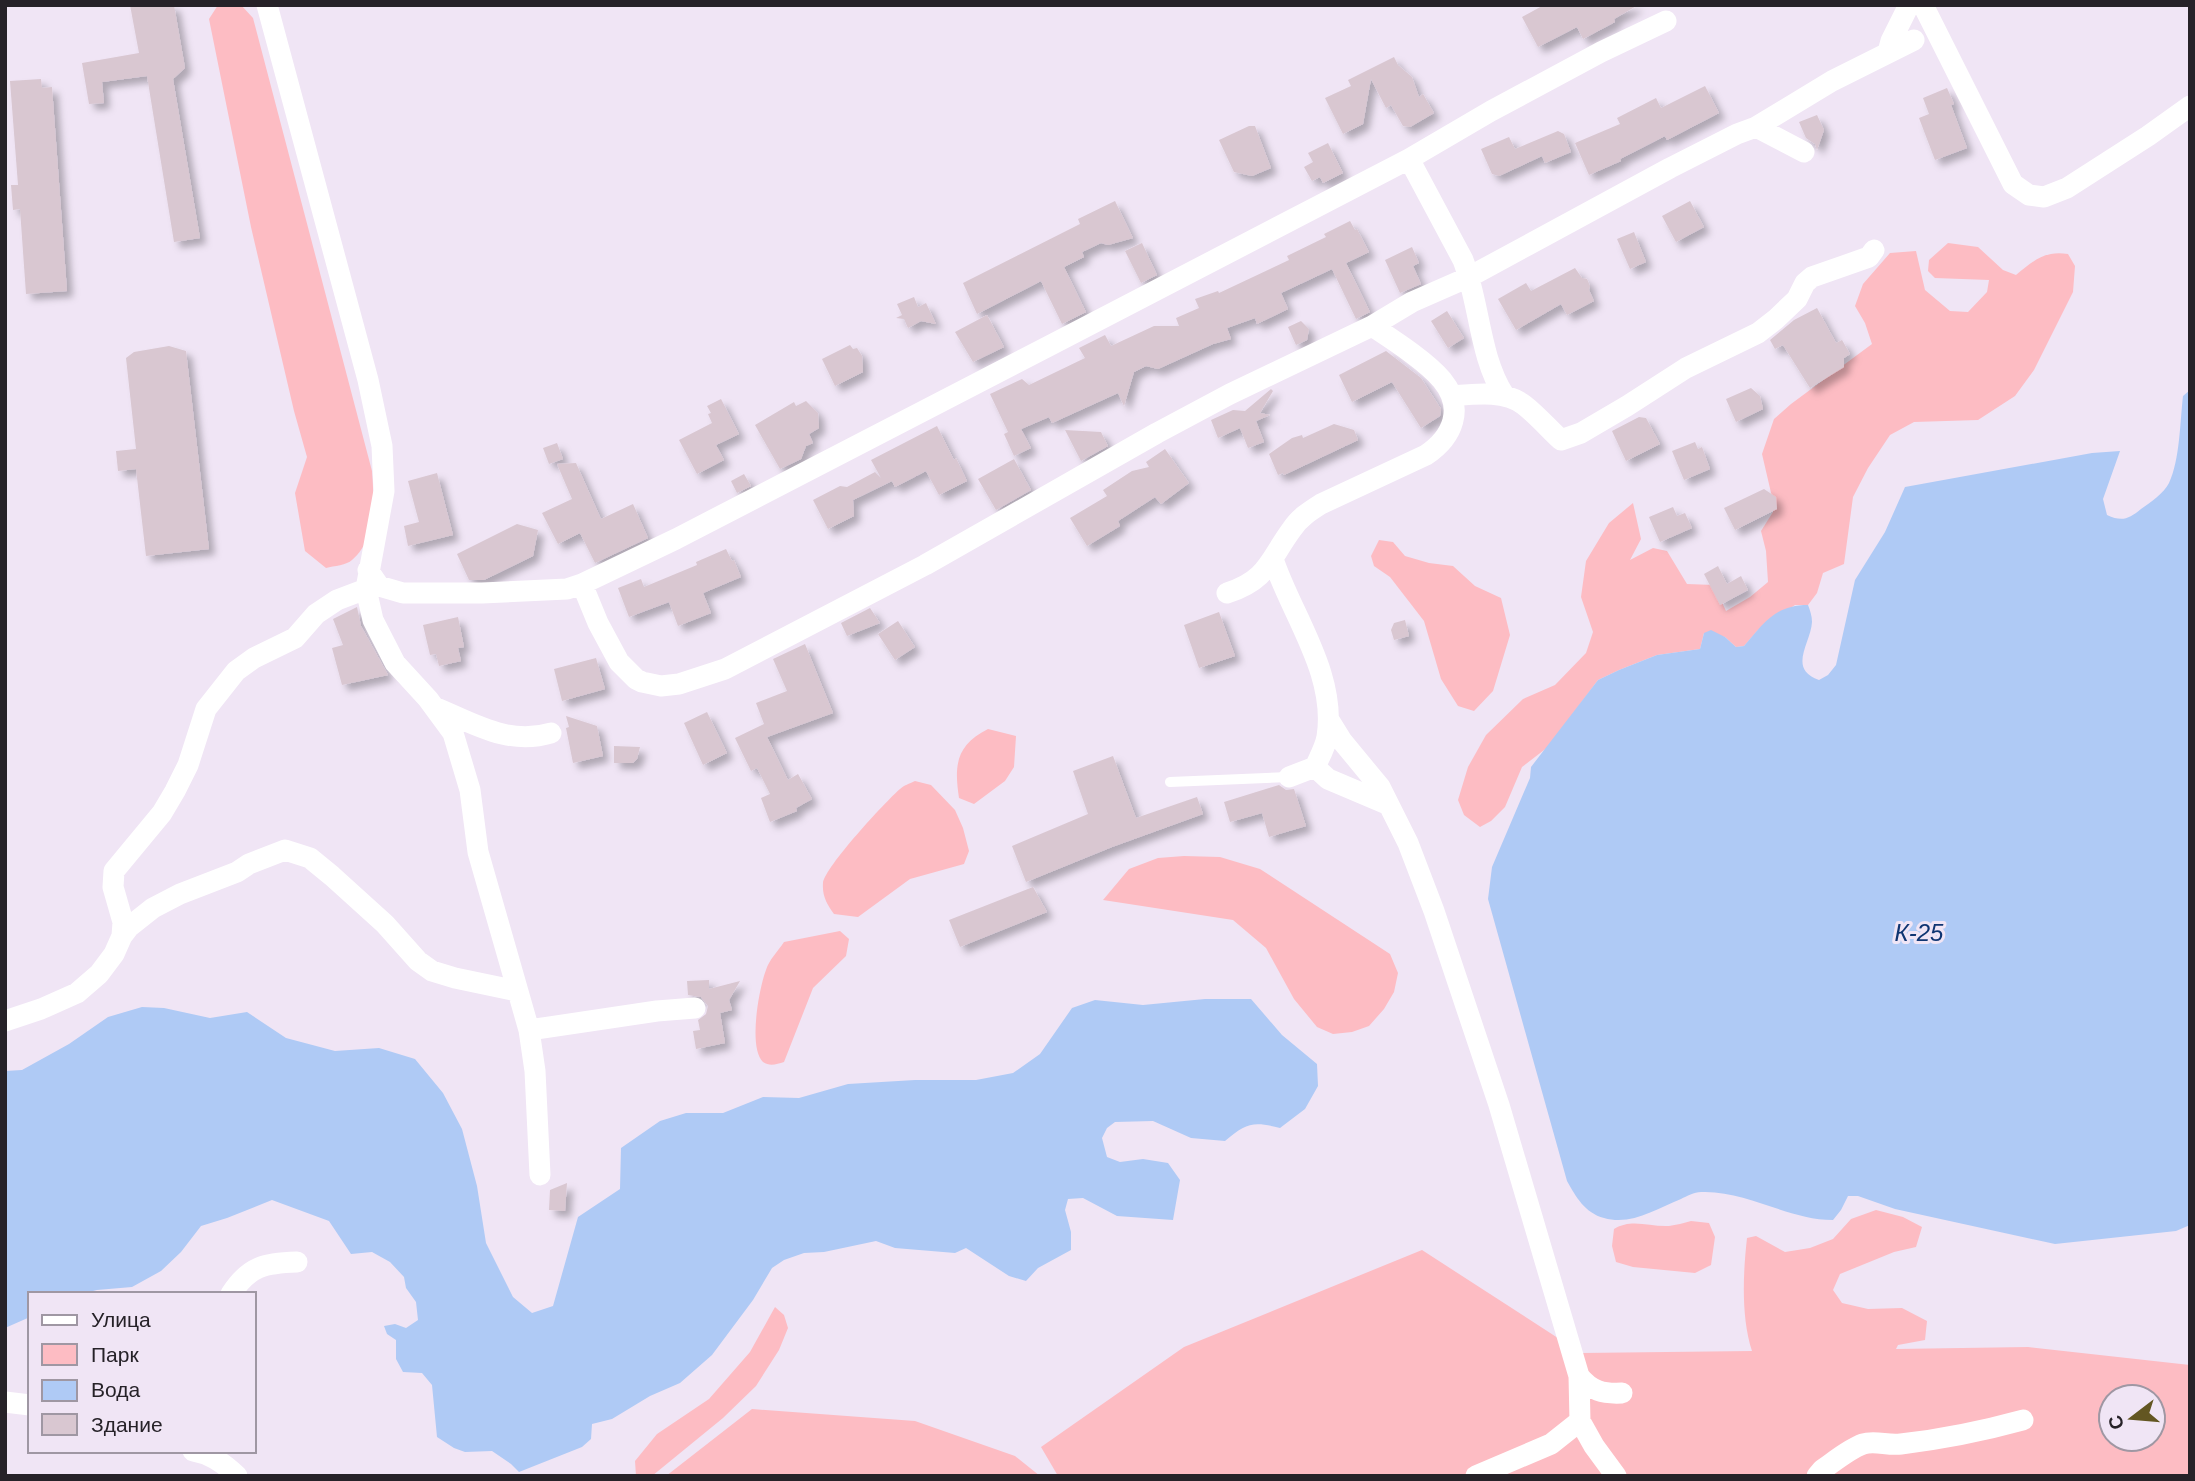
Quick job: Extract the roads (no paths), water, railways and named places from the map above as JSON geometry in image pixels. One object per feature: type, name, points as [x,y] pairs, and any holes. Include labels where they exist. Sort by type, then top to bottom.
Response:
[{"type":"street","points":[[267,5],[368,380],[382,446],[384,491],[367,579],[373,620],[395,663],[453,733],[467,778],[478,852],[529,1030],[535,1071],[541,1175]]},
{"type":"street","points":[[1888,52],[1909,5]]},
{"type":"street","points":[[1923,5],[2013,184],[2029,195],[2044,197],[2067,188],[2190,106]]},
{"type":"street","points":[[367,579],[379,586],[403,593],[494,593],[567,589],[582,584],[676,539],[1409,159],[1543,82],[1666,21]]},
{"type":"street","points":[[582,584],[598,623],[619,662],[636,679],[661,686],[679,684],[725,669],[925,565],[1218,400],[1469,276],[1692,157],[1756,127],[1832,81],[1914,40]]},
{"type":"street","points":[[1756,127],[1804,152]]},
{"type":"street","points":[[1409,159],[1463,260],[1491,366],[1504,395]]},
{"type":"street","points":[[1452,396],[1504,395],[1524,405],[1561,440],[1571,437],[1649,393],[1686,368],[1758,333],[1797,299],[1812,276],[1869,257],[1874,250]]},
{"type":"street","points":[[1227,593],[1246,587],[1264,572],[1293,527],[1307,514],[1321,504],[1436,449],[1451,430],[1454,418],[1452,396],[1442,380],[1372,326]]},
{"type":"street","points":[[1273,559],[1318,664],[1329,720],[1326,740],[1315,767],[1289,777]]},
{"type":"street","points":[[132,915],[113,887],[114,871],[162,813],[175,791],[188,765],[211,701],[236,671],[295,638],[316,614],[367,579]]},
{"type":"street","points":[[433,706],[491,731],[517,738],[536,738],[551,733]]},
{"type":"street","points":[[1329,720],[1342,741],[1380,787],[1408,844],[1463,993],[1530,1203],[1579,1376],[1580,1421],[1616,1476]]},
{"type":"street","points":[[1315,767],[1328,779],[1387,804]]},
{"type":"street","points":[[5,1021],[76,993],[99,974],[114,954],[132,915],[285,850],[310,858],[332,876],[385,924],[418,961],[432,971],[517,991]]},
{"type":"street","points":[[529,1030],[695,1008]]},
{"type":"street","points":[[232,1292],[246,1274],[260,1266],[297,1262]]},
{"type":"street","points":[[1579,1376],[1597,1391],[1622,1393]]},
{"type":"street","points":[[5,1402],[28,1405]]},
{"type":"street","points":[[1817,1476],[1862,1444],[1871,1442],[1895,1445],[1936,1440],[2023,1420]]},
{"type":"street","points":[[1476,1476],[1551,1444],[1580,1421]]},
{"type":"street","points":[[205,1453],[225,1464],[237,1476]]},
{"type":"lane","points":[[1170,782],[1289,777]]},
{"type":"water","name":"К-25","points":[[2190,390],[2190,1225],[2176,1231],[2055,1244],[1895,1209],[1858,1196],[1848,1196],[1833,1220],[1816,1219],[1734,1196],[1701,1192],[1653,1212],[1624,1220],[1604,1218],[1591,1212],[1567,1181],[1488,899],[1492,867],[1530,778],[1531,767],[1598,680],[1657,655],[1700,649],[1704,633],[1711,630],[1736,647],[1744,646],[1771,617],[1787,608],[1808,605],[1812,622],[1803,655],[1804,669],[1819,680],[1828,675],[1836,665],[1855,580],[1885,532],[1905,487],[2092,453],[2120,451],[2103,499],[2107,515],[2121,519],[2133,515],[2157,498],[2169,483],[2177,452],[2183,396]]},
{"type":"water","points":[[1205,999],[1251,999],[1282,1035],[1317,1064],[1318,1086],[1305,1109],[1280,1128],[1250,1125],[1225,1141],[1191,1138],[1153,1121],[1115,1122],[1107,1128],[1102,1138],[1107,1157],[1120,1162],[1143,1159],[1168,1163],[1180,1180],[1173,1220],[1117,1216],[1083,1198],[1068,1199],[1065,1210],[1071,1232],[1071,1250],[1038,1268],[1026,1281],[1009,1276],[966,1248],[955,1253],[895,1248],[876,1241],[824,1252],[804,1253],[784,1260],[772,1268],[753,1300],[712,1355],[680,1383],[650,1396],[612,1419],[592,1424],[591,1439],[582,1447],[519,1472],[492,1451],[465,1452],[437,1437],[432,1385],[422,1373],[403,1372],[396,1359],[396,1340],[387,1334],[384,1326],[395,1324],[406,1328],[418,1320],[416,1302],[406,1288],[404,1277],[390,1262],[372,1252],[351,1254],[329,1221],[272,1200],[201,1226],[181,1252],[161,1271],[132,1287],[89,1292],[28,1292],[28,1318],[5,1328],[5,1071],[22,1070],[69,1044],[108,1017],[142,1007],[164,1008],[210,1018],[247,1012],[286,1038],[335,1051],[379,1048],[415,1059],[443,1093],[462,1129],[477,1186],[486,1243],[513,1297],[532,1313],[553,1306],[578,1217],[620,1189],[621,1148],[660,1121],[686,1113],[723,1113],[763,1097],[799,1098],[848,1084],[976,1080],[1013,1073],[1040,1054],[1072,1008],[1095,1000],[1143,1005]]}]
